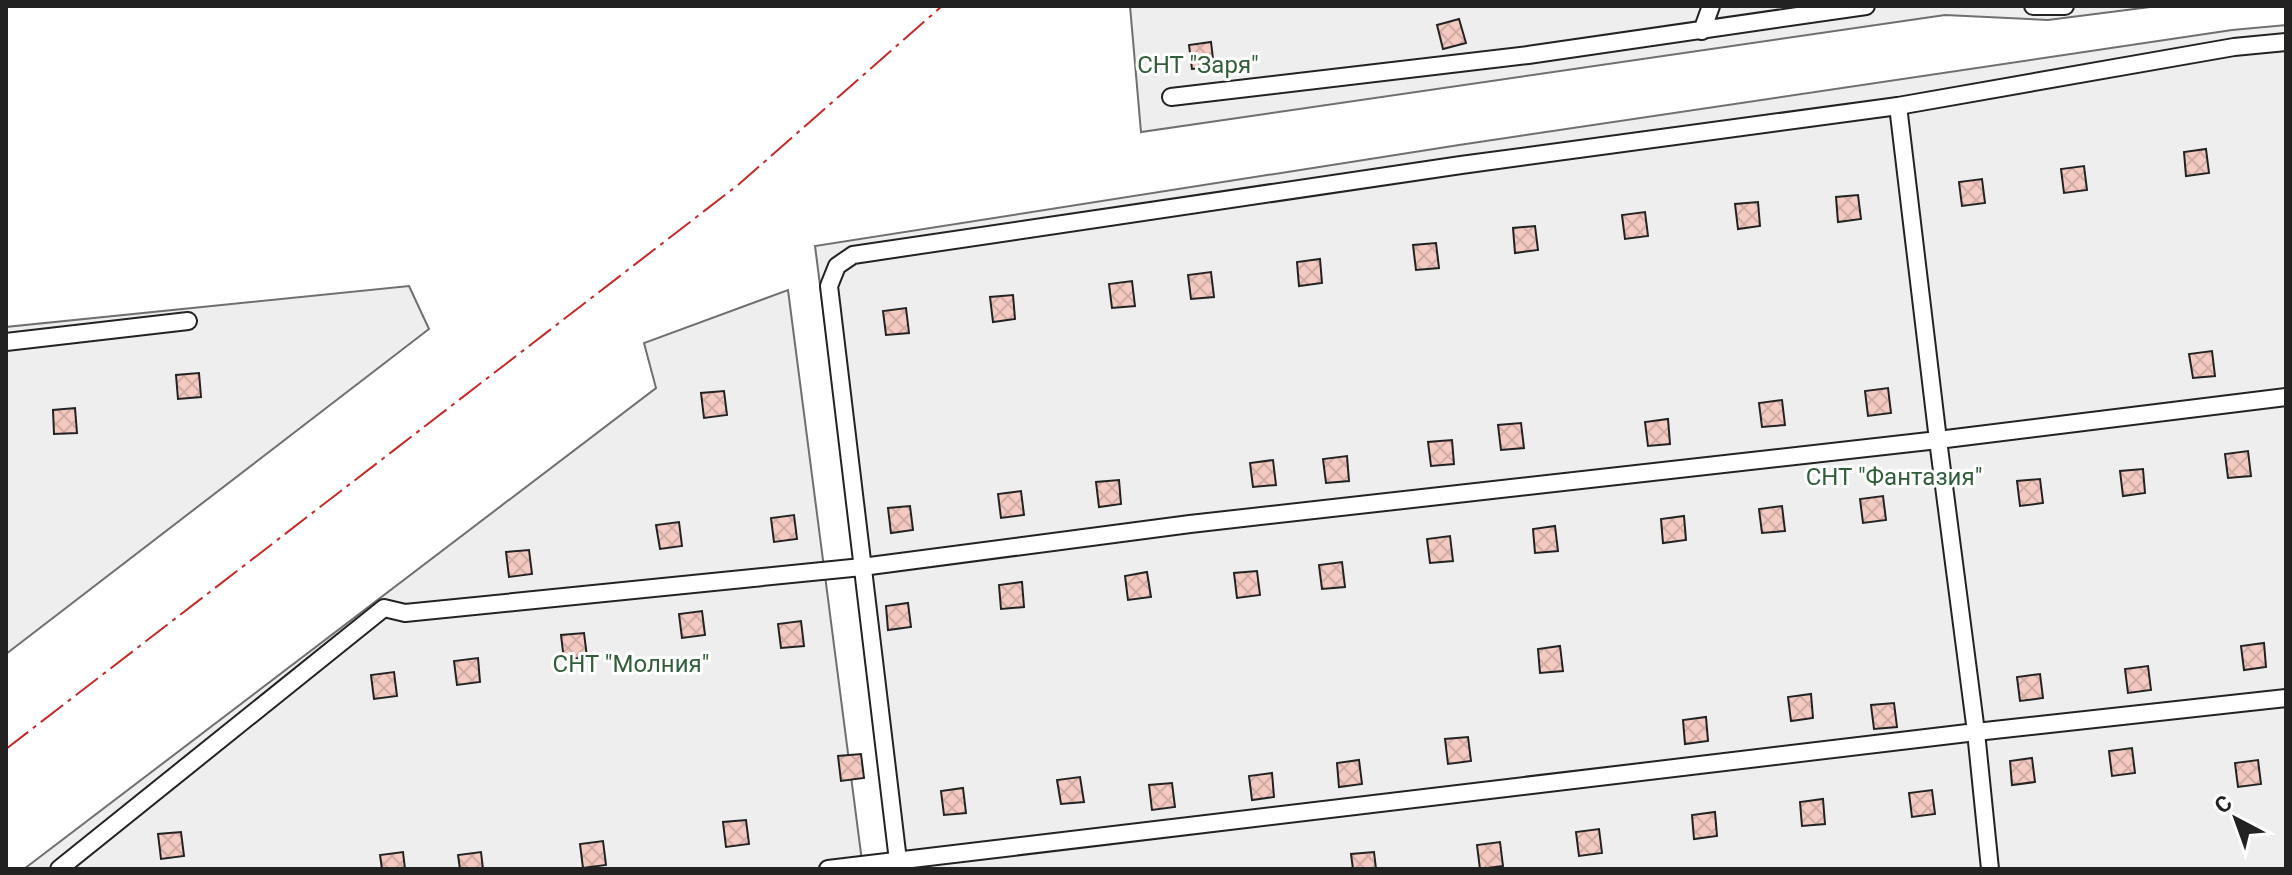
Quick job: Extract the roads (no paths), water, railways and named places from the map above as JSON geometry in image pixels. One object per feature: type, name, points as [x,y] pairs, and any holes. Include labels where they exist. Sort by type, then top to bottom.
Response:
[{"type":"lane","points":[[1702,31],[1711,6]]},
{"type":"lane","points":[[1171,97],[1702,31],[1866,6]]},
{"type":"lane","points":[[2033,6],[2059,6]]},
{"type":"lane","points":[[899,865],[829,286],[837,266],[853,255],[1445,167],[1898,106],[2234,47],[2286,42]]},
{"type":"lane","points":[[1898,106],[1976,732],[1990,869]]},
{"type":"lane","points":[[6,342],[188,321]]},
{"type":"lane","points":[[59,869],[384,608],[405,613],[862,567],[1190,524],[1938,440],[2286,397]]},
{"type":"lane","points":[[828,869],[899,865],[1976,732],[2286,698]]},
{"type":"park label","name":"СНТ \"Заря\"","points":[[1198,65]]},
{"type":"park label","name":"СНТ \"Фантазия\"","points":[[1894,477]]},
{"type":"park label","name":"СНТ \"Молния\"","points":[[631,664]]}]
